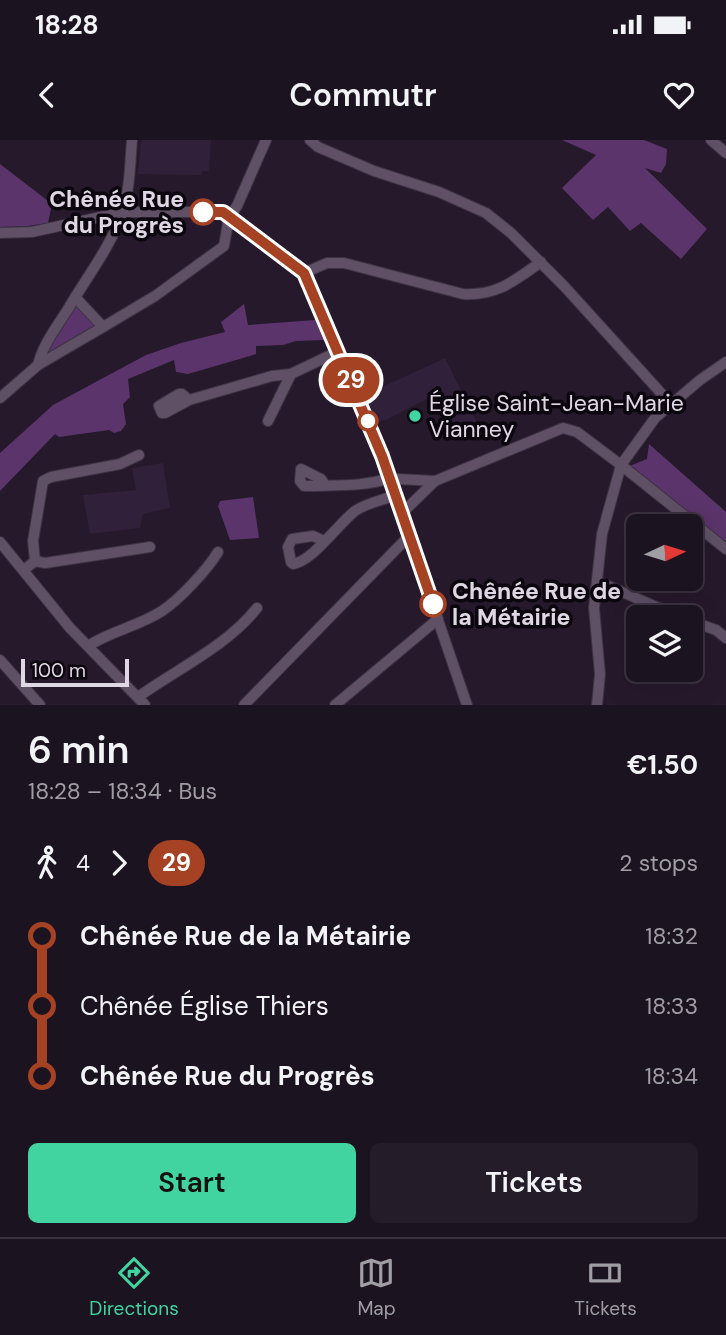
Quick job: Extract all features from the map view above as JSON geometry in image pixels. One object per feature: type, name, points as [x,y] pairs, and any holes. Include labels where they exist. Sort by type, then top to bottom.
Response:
[{"type":"street","points":[[38,365],[41,354],[107,244],[123,212],[130,185],[132,140]]},
{"type":"street","points":[[0,398],[38,365],[155,296],[224,246],[229,217],[237,206],[266,140]]},
{"type":"street","points":[[310,140],[318,147],[374,172],[439,192],[486,213],[541,262],[671,404]]},
{"type":"street","points":[[711,140],[726,153]]},
{"type":"street","points":[[0,233],[32,232],[123,212],[223,212],[304,273],[391,479],[467,705]]},
{"type":"street","points":[[304,273],[327,263],[344,262],[463,295],[479,295],[496,292],[541,262]]},
{"type":"street","points":[[75,297],[103,327]]},
{"type":"street","points":[[189,400],[272,376],[291,374],[339,351]]},
{"type":"street","points":[[597,705],[600,674],[594,608],[602,534],[621,466],[655,418],[726,362]]},
{"type":"street","points":[[268,421],[291,374]]},
{"type":"street","points":[[402,513],[435,481],[563,428],[576,432],[726,550]]},
{"type":"street","points":[[35,561],[33,541],[43,481],[51,477],[120,464],[139,455]]},
{"type":"street","points":[[325,485],[375,483],[391,479],[435,481]]},
{"type":"street","points":[[324,541],[357,510],[396,495]]},
{"type":"street","points":[[244,705],[409,536]]},
{"type":"street","points":[[0,542],[88,646],[141,701],[248,620],[257,608]]},
{"type":"street","points":[[35,561],[45,563],[150,547]]},
{"type":"street","points":[[88,646],[162,611],[211,563],[218,552]]},
{"type":"street","points":[[24,570],[35,561]]},
{"type":"street","points":[[597,581],[652,605]]},
{"type":"street","points":[[335,705],[438,619]]},
{"type":"street","points":[[703,625],[716,630],[726,638]]},
{"type":"street","points":[[0,660],[40,705]]},
{"type":"shaded area","points":[[141,140],[211,140],[209,171],[202,171],[201,175],[138,174]]},
{"type":"shaded area","points":[[562,140],[644,140],[667,149],[666,164],[661,173],[645,168],[707,229],[681,259],[641,223],[630,231],[608,207],[593,220],[562,188],[596,155]]},
{"type":"shaded area","points":[[0,164],[52,204],[48,223],[0,227]]},
{"type":"shaded area","points":[[75,304],[96,326],[48,355],[45,354]]},
{"type":"shaded area","points":[[244,304],[248,325],[315,320],[324,340],[256,346],[256,354],[188,374],[176,372],[174,360],[128,379],[130,397],[123,404],[126,424],[121,431],[114,433],[109,430],[59,437],[55,434],[0,491],[0,453],[53,405],[146,355],[225,332],[221,322]]},
{"type":"shaded area","points":[[445,358],[477,423],[441,440],[435,427],[448,420],[436,394],[375,423],[365,395]]},
{"type":"shaded area","points":[[649,444],[726,512],[726,544],[704,527],[704,514],[687,514],[627,467],[647,459]]},
{"type":"shaded area","points":[[163,463],[170,508],[143,514],[140,528],[90,534],[83,495],[136,490],[132,468]]},
{"type":"shaded area","points":[[253,497],[259,538],[230,540],[218,506],[220,501]]},
{"type":"bus line","name":"29","points":[[203,212],[223,212],[304,273],[382,456],[433,604]]},
{"type":"place","name":"Chênée Rue du Progrès","points":[[203,212]]},
{"type":"place","name":"Église Saint-Jean-Marie Vianney","points":[[415,416]]},
{"type":"place","name":"Chênée Rue de la Métairie","points":[[433,604]]}]
